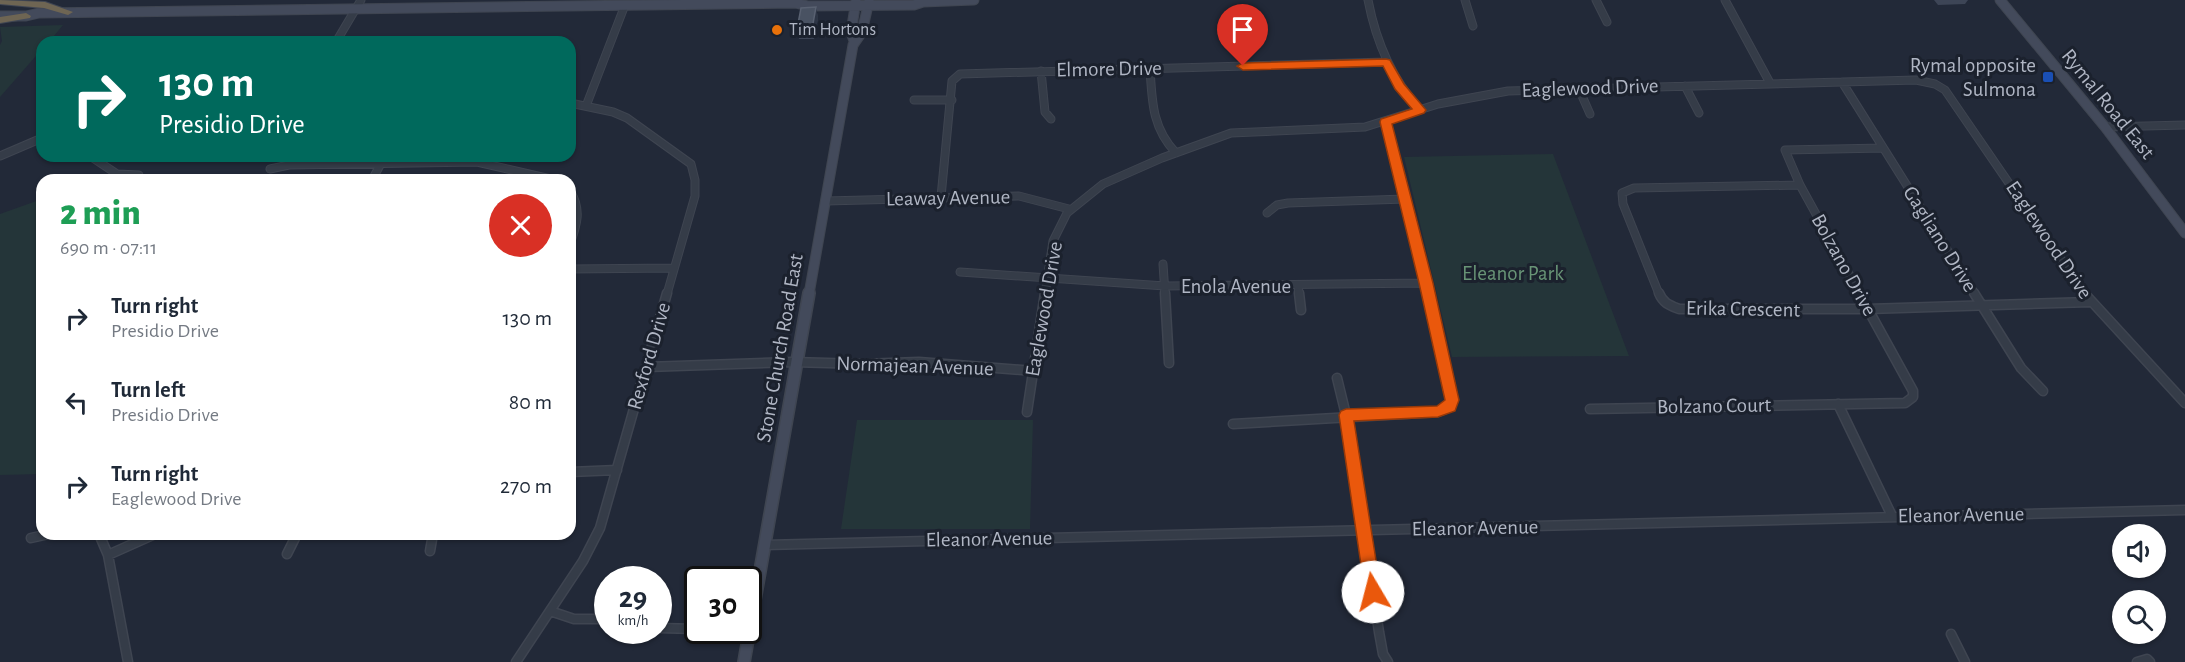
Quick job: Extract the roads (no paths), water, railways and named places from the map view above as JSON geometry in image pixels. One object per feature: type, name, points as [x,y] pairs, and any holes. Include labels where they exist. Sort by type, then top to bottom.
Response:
[{"type":"highway","points":[[0,1],[45,5],[68,12]]},
{"type":"highway","points":[[0,18],[26,16]]},
{"type":"main road","points":[[795,3],[805,0]]},
{"type":"main road","points":[[26,16],[68,12],[625,5],[661,2],[795,3],[808,6],[856,3],[914,5],[920,1],[974,0]]},
{"type":"main road","name":"Rymal Road East","points":[[2000,0],[2104,127],[2185,233]]},
{"type":"main road","name":"Stone Church Road East","points":[[854,41],[850,32],[856,3]]},
{"type":"main road","name":"Stone Church Road East","points":[[761,566],[854,41],[862,32],[868,3]]},
{"type":"main road","points":[[0,10],[33,9],[39,13]]},
{"type":"main road","name":"Stone Church Road East","points":[[744,662],[747,644]]},
{"type":"street","points":[[340,36],[361,0]]},
{"type":"street","points":[[1368,0],[1386,62],[1399,86],[1420,110]]},
{"type":"street","points":[[1465,0],[1473,26]]},
{"type":"street","points":[[1596,0],[1606,22]]},
{"type":"street","points":[[1725,0],[1770,83]]},
{"type":"street","points":[[586,106],[625,5]]},
{"type":"street","name":"Elmore Drive","points":[[941,197],[952,81],[960,74],[1386,62]]},
{"type":"street","points":[[1150,68],[1155,128],[1163,142],[1176,153]]},
{"type":"street","points":[[1041,71],[1045,112],[1050,119]]},
{"type":"street","name":"Eaglewood Drive","points":[[1026,412],[1053,241],[1069,209],[1102,184],[1176,153],[1231,133],[1335,129],[1386,122],[1420,110],[1477,95],[1508,91],[1916,80],[1935,84],[1945,90],[2090,302],[2185,403]]},
{"type":"street","name":"Gagliano Drive","points":[[1842,82],[2020,368],[2043,392]]},
{"type":"street","points":[[1685,86],[1699,113]]},
{"type":"street","points":[[1579,89],[1590,114]]},
{"type":"street","points":[[914,100],[952,100]]},
{"type":"street","name":"Rexford Drive","points":[[516,662],[583,561],[600,528],[695,196],[695,180],[690,164],[627,118],[576,104]]},
{"type":"street","points":[[1233,424],[1346,415],[1438,412],[1450,407],[1452,395],[1386,122]]},
{"type":"street","points":[[2104,127],[2185,125]]},
{"type":"street","points":[[0,156],[36,141]]},
{"type":"street","name":"Bolzano Drive","points":[[1838,404],[1905,403],[1913,397],[1913,391],[1800,185],[1785,150],[1883,148]]},
{"type":"street","points":[[98,162],[113,174]]},
{"type":"street","points":[[270,169],[289,165],[477,162],[529,174]]},
{"type":"street","points":[[375,174],[381,164]]},
{"type":"street","name":"Erika Crescent","points":[[1800,185],[1634,188],[1622,193],[1623,204],[1661,298],[1668,305],[1679,309],[1868,309]]},
{"type":"street","name":"Leaway Avenue","points":[[826,201],[1019,196],[1069,209]]},
{"type":"street","points":[[576,199],[579,216],[576,225]]},
{"type":"street","points":[[1267,213],[1277,205],[1288,203],[1405,199]]},
{"type":"street","points":[[1163,264],[1169,363]]},
{"type":"street","points":[[576,269],[675,268]]},
{"type":"street","name":"Enola Avenue","points":[[960,272],[1165,286],[1426,283]]},
{"type":"street","points":[[1298,285],[1301,310]]},
{"type":"street","points":[[1868,309],[2090,302]]},
{"type":"street","name":"Normajean Avenue","points":[[647,367],[797,362],[863,364],[919,362],[1034,371]]},
{"type":"street","points":[[1337,378],[1346,415],[1383,654],[1388,662]]},
{"type":"street","points":[[1838,404],[1892,516]]},
{"type":"street","name":"Bolzano Court","points":[[1590,409],[1838,404]]},
{"type":"street","points":[[576,472],[617,470]]},
{"type":"street","name":"Eleanor Avenue","points":[[765,545],[2185,510]]},
{"type":"street","points":[[31,538],[36,537]]},
{"type":"street","points":[[103,540],[108,555],[128,662]]},
{"type":"street","points":[[108,555],[142,540]]},
{"type":"street","points":[[287,554],[294,540]]},
{"type":"street","points":[[430,551],[432,540]]},
{"type":"street","points":[[549,611],[574,620],[594,619]]},
{"type":"street","points":[[1951,634],[1965,662]]},
{"type":"street","points":[[2137,662],[2149,660]]},
{"type":"place","name":"Tim Hortons","points":[[777,30]]},
{"type":"place","name":"Rymal opposite Sulmona","points":[[2048,77]]},
{"type":"park label","name":"Eleanor Park","points":[[1513,273]]}]
